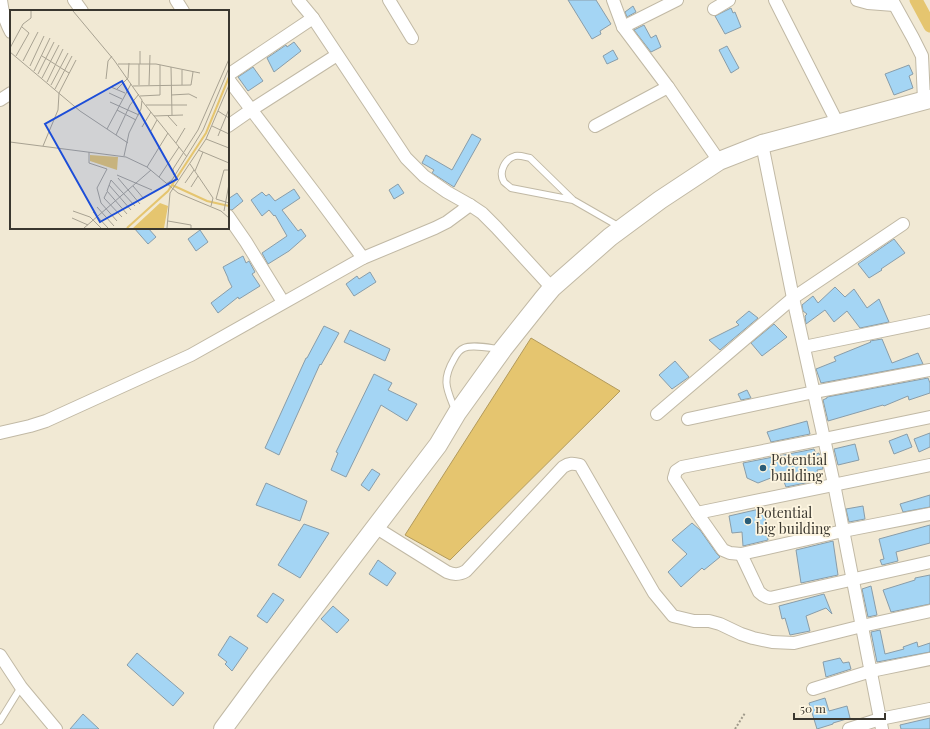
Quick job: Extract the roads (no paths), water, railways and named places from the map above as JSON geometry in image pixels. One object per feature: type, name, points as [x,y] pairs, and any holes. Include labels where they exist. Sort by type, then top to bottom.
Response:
[{"type":"main road","points":[[223,729],[438,445],[457,413],[503,349],[552,288],[610,237],[660,200],[719,161],[762,144],[927,100]]},
{"type":"street","points":[[1,0],[1,5],[10,31]]},
{"type":"street","points":[[74,0],[81,10]]},
{"type":"street","points":[[176,0],[182,10]]},
{"type":"street","points":[[298,0],[313,18],[406,158],[424,176],[482,213],[552,288]]},
{"type":"street","points":[[389,0],[412,38]]},
{"type":"street","points":[[613,0],[623,27],[668,87],[719,161]]},
{"type":"street","points":[[623,27],[677,0]]},
{"type":"street","points":[[714,9],[729,0]]},
{"type":"street","points":[[775,0],[838,124]]},
{"type":"street","points":[[857,0],[868,3],[893,3],[922,56],[927,100]]},
{"type":"street","points":[[229,74],[313,18]]},
{"type":"street","points":[[229,125],[337,55]]},
{"type":"street","points":[[229,80],[363,258]]},
{"type":"street","points":[[595,126],[668,87]]},
{"type":"street","points":[[0,100],[10,94]]},
{"type":"street","points":[[762,144],[793,298],[834,484],[881,724]]},
{"type":"street","points":[[0,433],[46,421],[191,355],[363,258],[447,222],[470,204]]},
{"type":"street","points":[[229,217],[283,302]]},
{"type":"street","points":[[657,414],[793,298],[903,224]]},
{"type":"street","points":[[804,347],[930,322]]},
{"type":"street","points":[[688,419],[814,392],[930,370]]},
{"type":"street","points":[[930,416],[824,440],[682,467],[676,471],[674,478],[724,550],[730,553],[741,554],[843,531],[930,514]]},
{"type":"street","points":[[375,527],[446,572],[460,574],[466,571],[563,467],[574,463],[580,465],[654,593],[673,616],[694,621],[708,621],[720,624],[753,638],[772,642],[794,643],[862,626],[930,612]]},
{"type":"street","points":[[697,513],[930,465]]},
{"type":"street","points":[[741,554],[759,592],[770,598],[930,562]]},
{"type":"street","points":[[0,656],[21,687],[56,729]]},
{"type":"street","points":[[813,689],[871,671],[930,659]]},
{"type":"street","points":[[849,729],[881,724],[930,709]]},
{"type":"lane","points":[[573,200],[511,188],[502,178],[502,171],[505,163],[509,158],[516,156],[530,158],[573,200],[622,228]]},
{"type":"lane","points":[[457,413],[446,386],[446,377],[449,367],[457,354],[465,348],[472,346],[503,349]]},
{"type":"lane","points":[[0,721],[21,687]]},
{"type":"waterway","points":[[916,0],[930,26]]},
{"type":"place","name":"Potential building","points":[[763,468]]},
{"type":"place","name":"Potential big building","points":[[748,521]]}]
